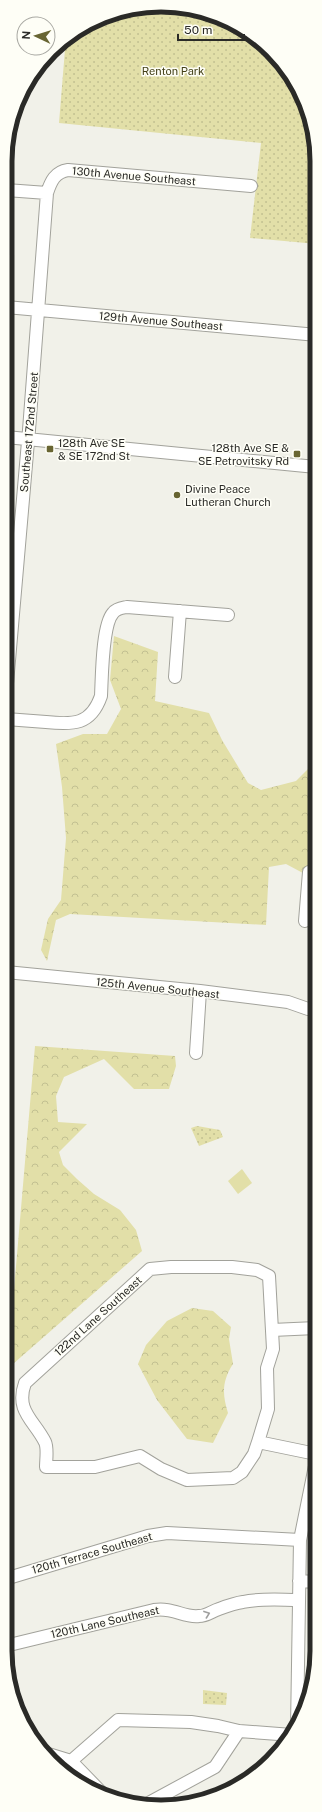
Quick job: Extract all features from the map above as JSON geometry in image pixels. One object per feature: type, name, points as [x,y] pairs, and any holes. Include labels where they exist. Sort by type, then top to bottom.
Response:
[{"type":"street","name":"130th Avenue Southeast","points":[[47,193],[51,181],[62,171],[68,170],[252,186]]},
{"type":"street","points":[[12,190],[47,193]]},
{"type":"street","name":"Southeast 172nd Street","points":[[12,625],[39,310],[47,193]]},
{"type":"street","name":"129th Avenue Southeast","points":[[12,308],[310,334]]},
{"type":"street","points":[[12,438],[310,466]]},
{"type":"street","points":[[12,719],[67,724],[78,722],[86,718],[97,706],[101,696],[106,627],[114,612],[120,608],[127,607],[228,615]]},
{"type":"street","points":[[175,677],[180,611]]},
{"type":"street","points":[[305,921],[310,872]]},
{"type":"street","name":"125th Avenue Southeast","points":[[12,973],[200,991],[288,1002],[308,1009]]},
{"type":"street","points":[[196,1053],[200,991]]},
{"type":"street","name":"122nd Lane Southeast","points":[[258,1442],[254,1454],[242,1472],[233,1478],[187,1480],[161,1469],[140,1456],[95,1467],[46,1467],[46,1444],[22,1406],[22,1393],[26,1383],[150,1269],[171,1267],[232,1268],[257,1270],[269,1276],[272,1330]]},
{"type":"street","points":[[310,1328],[272,1330],[273,1349],[267,1368],[268,1409],[258,1442],[310,1453]]},
{"type":"street","points":[[300,1705],[300,1540],[310,1512]]},
{"type":"street","name":"120th Terrace Southeast","points":[[12,1576],[148,1536],[167,1534],[300,1540]]},
{"type":"street","points":[[299,1581],[310,1582]]},
{"type":"street","name":"120th Lane Southeast","points":[[12,1644],[154,1610],[170,1610],[192,1617],[198,1617],[243,1602],[258,1600],[299,1600]]},
{"type":"street","points":[[66,1766],[118,1720],[191,1722],[239,1731],[285,1734]]},
{"type":"street","points":[[154,1800],[215,1766],[239,1731]]},
{"type":"street","points":[[57,1757],[71,1761],[93,1784]]},
{"type":"green space","name":"Renton Park","points":[[171,12],[200,17],[227,27],[252,43],[273,63],[285,78],[299,104],[305,122],[310,151],[310,243],[250,238],[261,143],[59,123],[65,47],[78,37],[95,27],[122,17],[142,13]]},
{"type":"green space","points":[[114,636],[158,652],[155,701],[209,713],[222,740],[248,783],[261,790],[296,781],[310,767],[310,877],[286,864],[269,867],[266,925],[70,914],[56,920],[47,961],[41,950],[48,919],[61,900],[66,838],[62,787],[56,744],[83,734],[107,734],[121,709],[110,680]]},
{"type":"green space","points":[[35,1046],[175,1056],[176,1066],[169,1089],[134,1089],[104,1059],[64,1077],[56,1096],[58,1122],[87,1124],[59,1152],[63,1165],[94,1194],[120,1210],[136,1230],[142,1251],[12,1365],[12,1313]]},
{"type":"green space","points":[[197,1126],[220,1130],[223,1137],[199,1146],[191,1128]]},
{"type":"green space","points":[[242,1169],[252,1183],[238,1194],[228,1181]]},
{"type":"green space","points":[[192,1308],[213,1311],[231,1327],[229,1339],[233,1364],[229,1370],[224,1388],[228,1413],[213,1443],[187,1439],[157,1400],[138,1364],[146,1345],[167,1321]]},
{"type":"green space","points":[[203,1690],[227,1693],[226,1705],[203,1704]]},
{"type":"place","name":"128th Ave SE & SE 172nd St","points":[[50,449]]},
{"type":"place","name":"128th Ave SE & SE Petrovitsky Rd","points":[[297,454]]},
{"type":"place","name":"Divine Peace Lutheran Church","points":[[177,495]]}]
